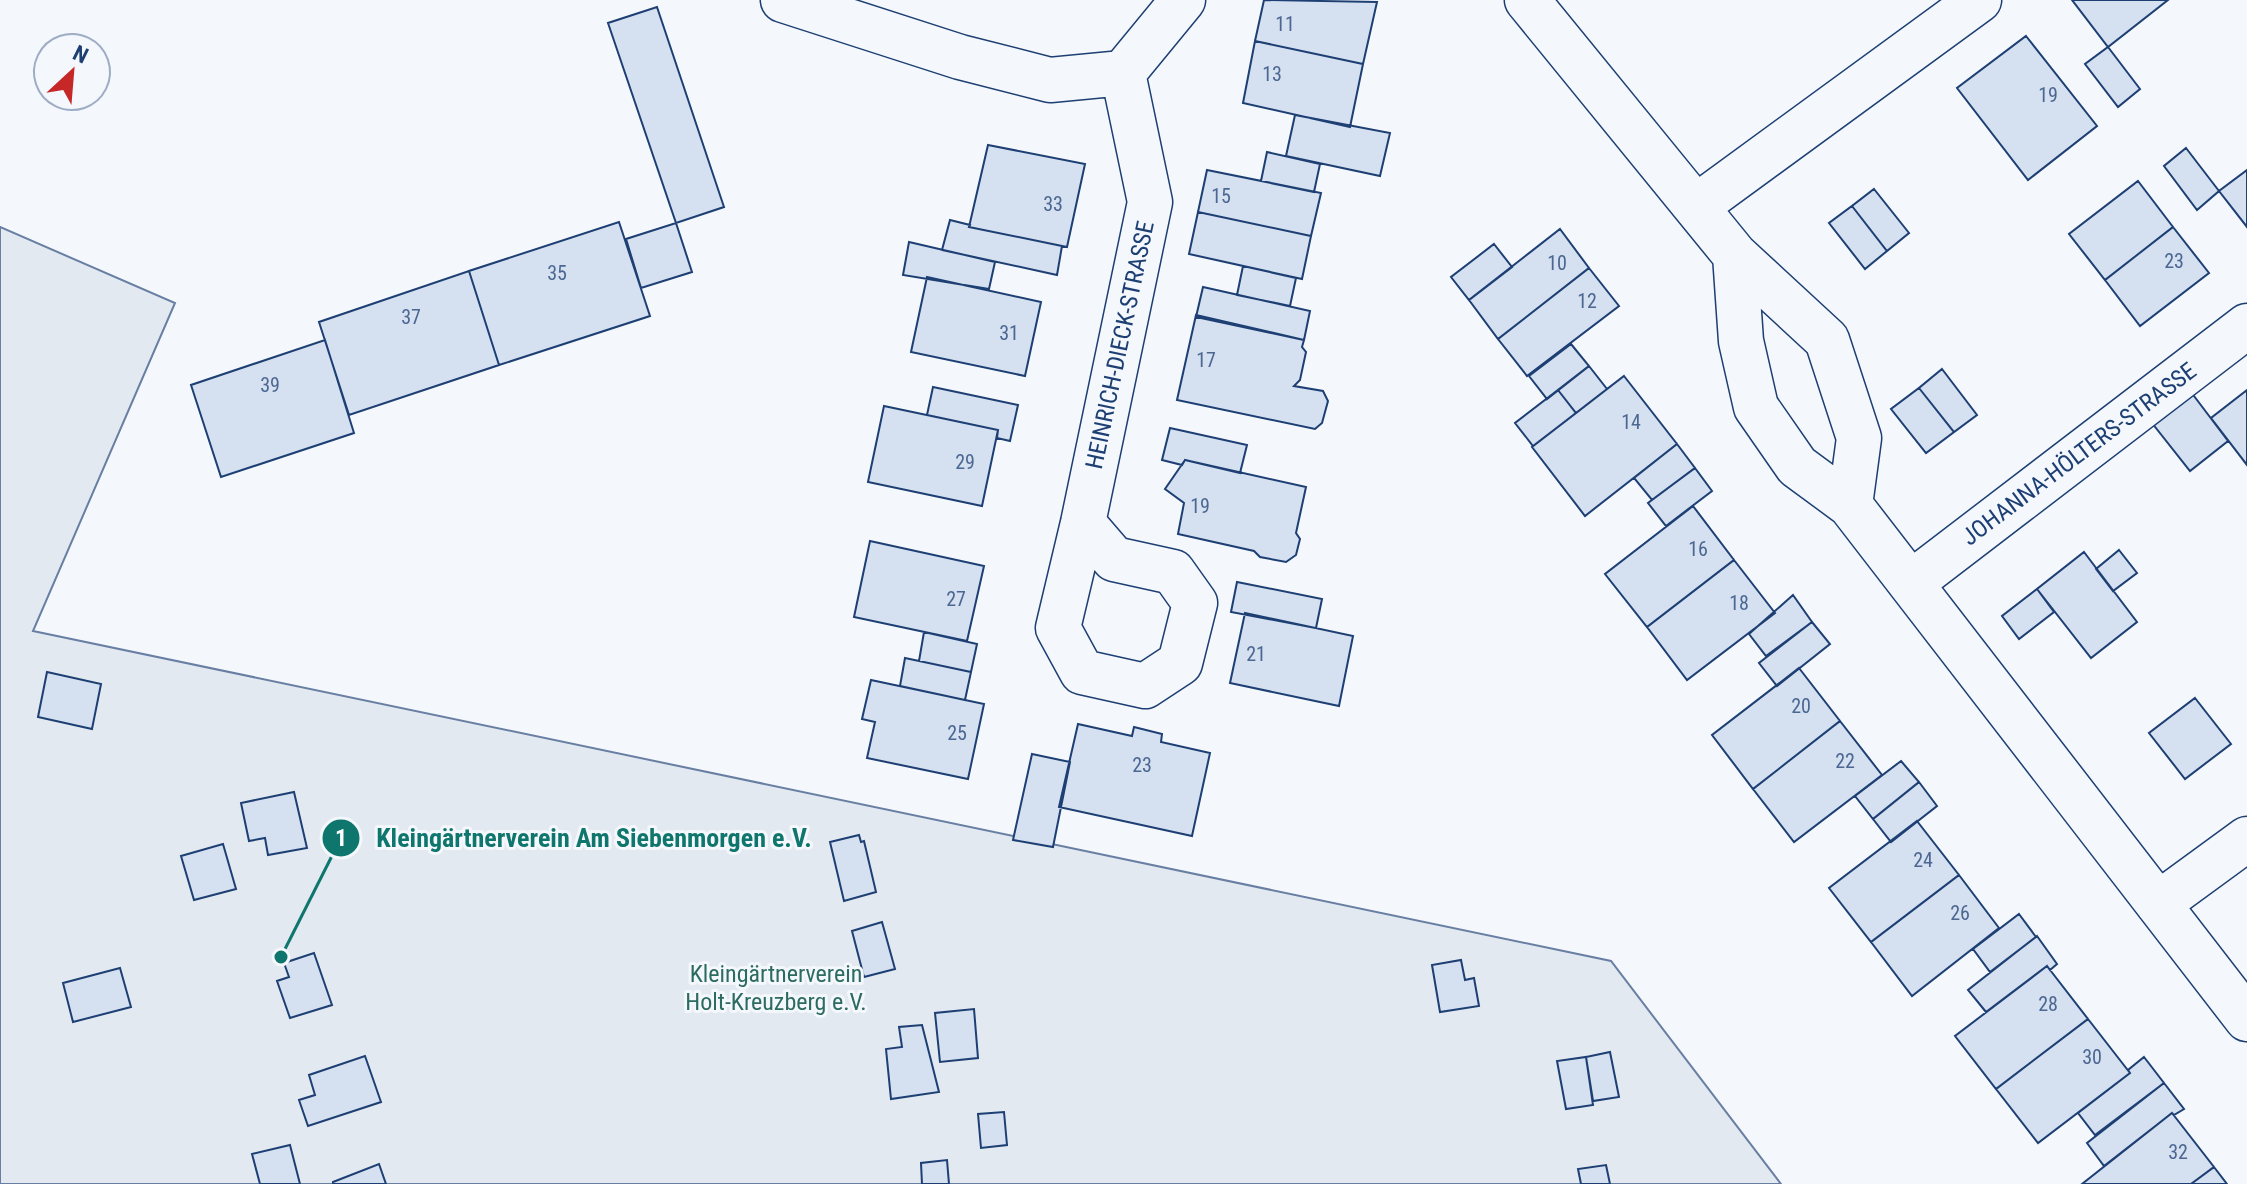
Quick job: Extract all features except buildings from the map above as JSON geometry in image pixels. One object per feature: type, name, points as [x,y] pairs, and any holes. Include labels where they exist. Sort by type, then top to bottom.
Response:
[{"type":"street","points":[[783,0],[960,57],[1050,80],[1123,73],[1183,0]]},
{"type":"street","points":[[1527,0],[1735,255],[1827,340],[1859,438],[1850,505]]},
{"type":"street","points":[[1697,206],[1979,0]]},
{"type":"street","name":"HEINRICH-DIECK-STRASSE","points":[[1083,523],[1150,202],[1123,73]]},
{"type":"street","points":[[1735,255],[1741,341],[1756,407],[1797,466],[1850,505],[2247,1019]]},
{"type":"street","name":"JOHANNA-HÖLTERS-STRASSE","points":[[1911,583],[2247,326]]},
{"type":"street","points":[[2158,904],[2247,839]]},
{"type":"green space","name":"Kleingärtnerverein Holt-Kreuzberg e.V.","points":[[0,227],[175,303],[33,631],[1611,961],[1781,1184],[0,1184]]},
{"type":"place","name":"Kleingärtnerverein Am Siebenmorgen e.V.","points":[[281,957]]}]
